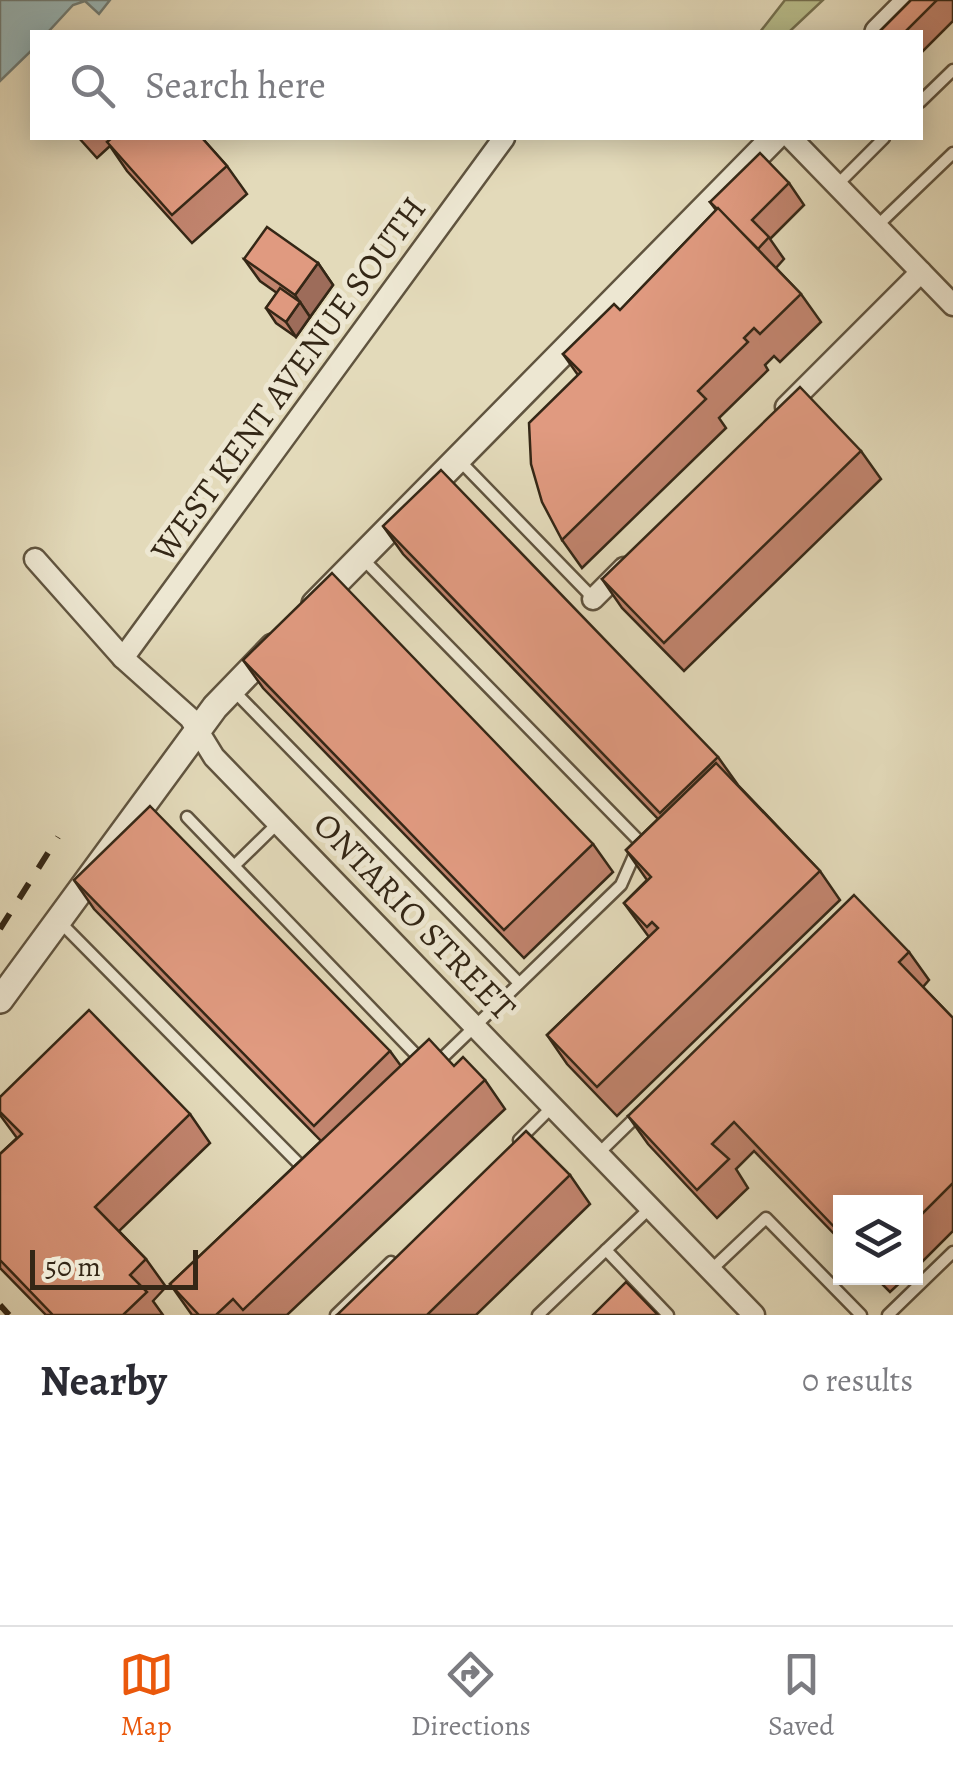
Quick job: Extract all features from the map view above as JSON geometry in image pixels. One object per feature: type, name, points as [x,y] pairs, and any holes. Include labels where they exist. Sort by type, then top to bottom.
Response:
[{"type":"street","points":[[880,30],[910,0]]},
{"type":"street","name":"WEST KENT AVENUE SOUTH","points":[[123,658],[503,140]]},
{"type":"street","points":[[0,1000],[232,689],[772,140]]},
{"type":"street","points":[[793,140],[953,305]]},
{"type":"street","points":[[772,421],[921,272]]},
{"type":"street","points":[[593,599],[634,558]]},
{"type":"street","name":"ONTARIO STREET","points":[[35,559],[123,658],[175,703],[214,757],[754,1315]]},
{"type":"lane","points":[[923,99],[953,70]]},
{"type":"lane","points":[[836,186],[882,140]]},
{"type":"lane","points":[[876,227],[953,152]]},
{"type":"lane","points":[[458,459],[593,599]]},
{"type":"lane","points":[[186,817],[430,1070],[621,885],[640,842],[361,557]]},
{"type":"lane","points":[[232,689],[519,983]]},
{"type":"lane","points":[[235,866],[279,823]]},
{"type":"lane","points":[[58,919],[315,1180]]},
{"type":"lane","points":[[599,1152],[655,1098]]},
{"type":"lane","points":[[513,1145],[554,1106]]},
{"type":"lane","points":[[538,1315],[651,1207]]},
{"type":"lane","points":[[710,1270],[766,1218],[861,1315]]},
{"type":"lane","points":[[336,1315],[404,1250]]},
{"type":"lane","points":[[606,1250],[668,1315]]},
{"type":"lane","points":[[888,1315],[953,1252]]},
{"type":"green space","points":[[785,0],[823,0],[791,30],[762,30]]},
{"type":"water","points":[[0,0],[110,0],[99,14],[85,1],[73,5],[50,30],[30,30],[30,52],[0,81]]},
{"type":"building","points":[[911,0],[937,0],[907,30],[881,30]]},
{"type":"building","points":[[204,140],[227,166],[172,215],[107,142]]},
{"type":"building","points":[[760,153],[789,183],[752,220],[769,237],[758,249],[710,202]]},
{"type":"building","points":[[718,208],[801,294],[760,334],[754,328],[744,338],[748,342],[698,391],[706,399],[562,540],[542,502],[531,464],[529,423],[581,372],[563,354],[614,304],[620,310]]},
{"type":"building","points":[[267,227],[318,263],[295,295],[244,259]]},
{"type":"building","points":[[280,288],[300,302],[286,322],[266,308]]},
{"type":"building","points":[[800,387],[861,451],[664,643],[602,579]]},
{"type":"building","points":[[441,470],[718,757],[660,813],[383,526]]},
{"type":"building","points":[[332,573],[593,844],[504,930],[243,660]]},
{"type":"building","points":[[716,763],[820,871],[597,1087],[547,1035],[658,928],[652,922],[647,927],[624,903],[651,877],[626,850]]},
{"type":"building","points":[[150,806],[390,1051],[314,1126],[74,880]]},
{"type":"building","points":[[854,895],[909,952],[899,962],[953,1018],[953,1183],[923,1213],[923,1195],[833,1195],[833,1226],[734,1122],[712,1144],[729,1159],[697,1190],[628,1116]]},
{"type":"building","points":[[89,1010],[190,1114],[95,1207],[146,1259],[130,1275],[147,1292],[123,1315],[53,1315],[0,1260],[0,1154],[22,1134],[0,1112],[0,1097]]},
{"type":"building","points":[[429,1039],[454,1066],[463,1057],[485,1080],[243,1310],[233,1299],[216,1315],[199,1315],[170,1284]]},
{"type":"building","points":[[526,1131],[570,1175],[427,1315],[337,1315]]},
{"type":"building","points":[[626,1282],[658,1315],[593,1315]]},
{"type":"railway","points":[[0,929],[58,837]]},
{"type":"railway","points":[[0,1305],[9,1315]]}]
